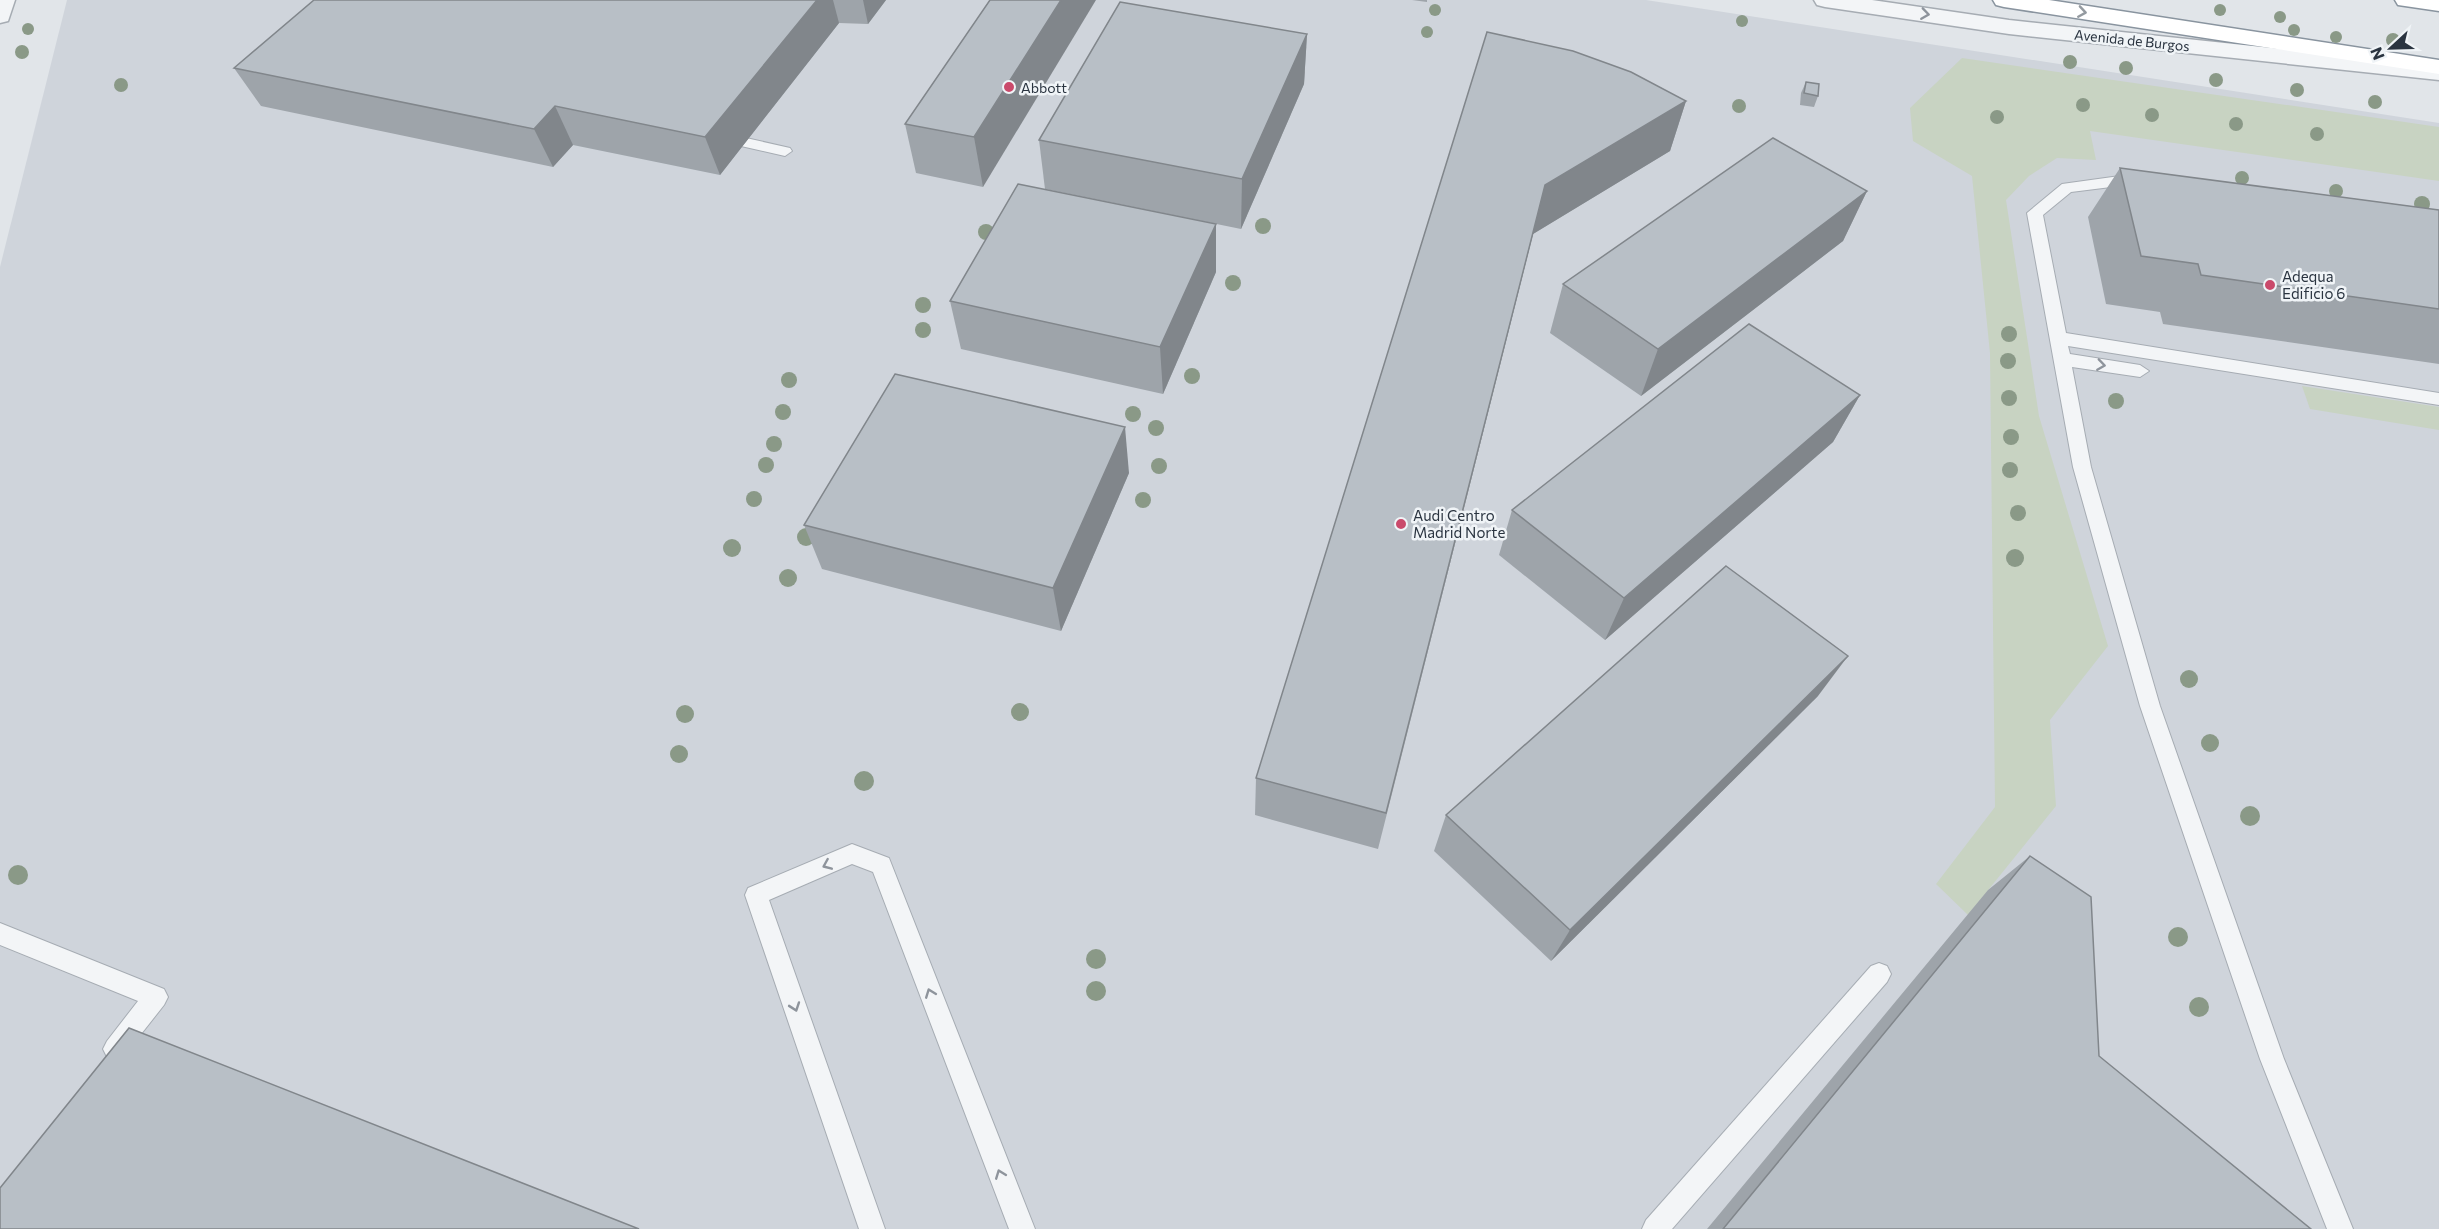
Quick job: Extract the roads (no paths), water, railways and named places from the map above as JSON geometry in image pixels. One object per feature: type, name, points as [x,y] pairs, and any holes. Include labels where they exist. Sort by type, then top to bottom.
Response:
[{"type":"highway","points":[[2004,0],[2439,67]]},
{"type":"highway","points":[[2406,0],[2439,4]]},
{"type":"street","points":[[0,16],[4,0]]},
{"type":"street","name":"Avenida de Burgos","points":[[1825,0],[2009,27],[2439,72]]},
{"type":"lane","points":[[746,143],[785,151]]},
{"type":"lane","points":[[2159,186],[2127,180],[2067,188],[2036,213],[2082,467],[2150,706],[2272,1059],[2340,1229]]},
{"type":"lane","points":[[2058,338],[2439,399]]},
{"type":"lane","points":[[2062,359],[2140,370]]},
{"type":"lane","points":[[872,1229],[756,895],[852,854],[881,865],[1022,1229]]},
{"type":"lane","points":[[0,934],[156,997],[100,1070]]},
{"type":"lane","points":[[1656,1229],[1879,974]]},
{"type":"place","name":"Abbott","points":[[1009,87]]},
{"type":"place","name":"Adequa Edificio 6","points":[[2270,285]]},
{"type":"place","name":"Audi Centro Madrid Norte","points":[[1401,524]]}]
